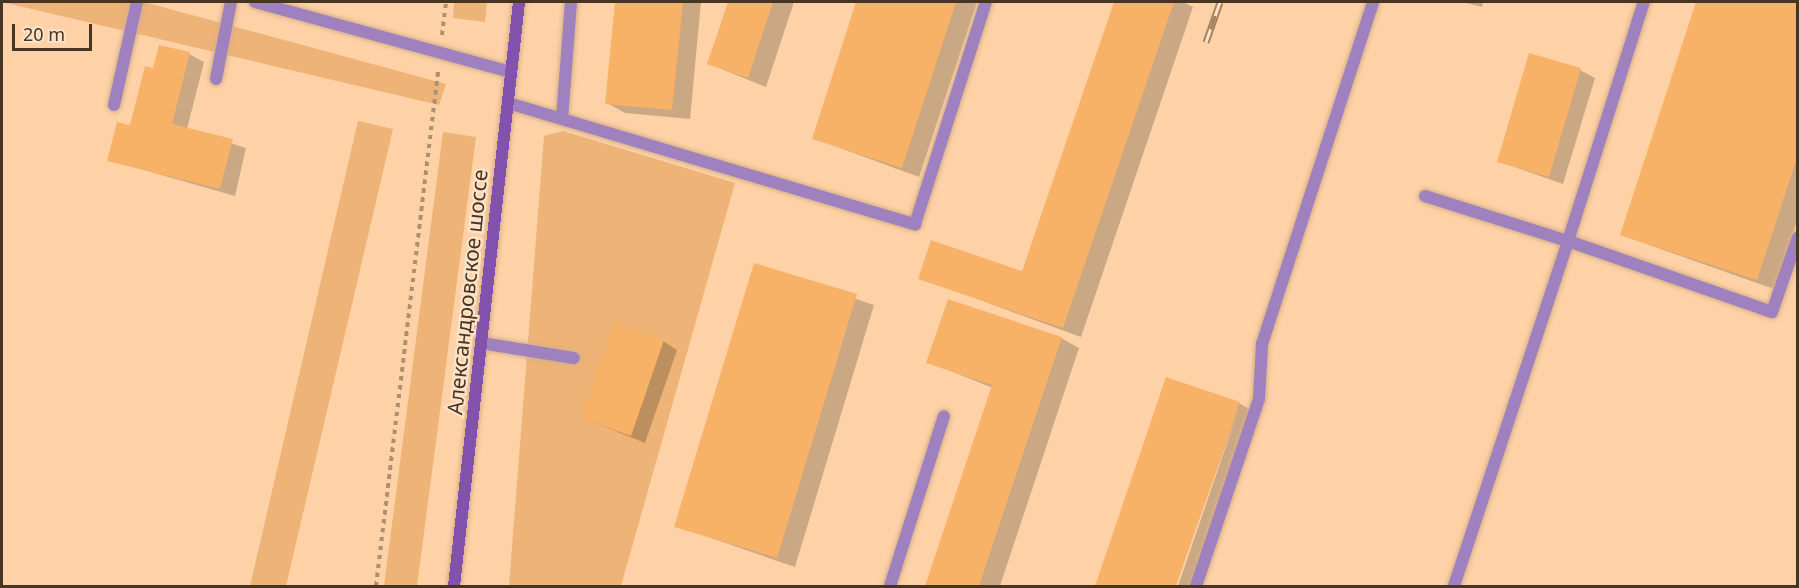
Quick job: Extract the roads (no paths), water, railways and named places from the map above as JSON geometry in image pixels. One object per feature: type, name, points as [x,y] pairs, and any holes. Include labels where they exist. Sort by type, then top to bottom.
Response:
[{"type":"main road","name":"Александровское шоссе","points":[[454,586],[519,2]]},
{"type":"lane","points":[[114,105],[137,2]]},
{"type":"lane","points":[[216,79],[231,2]]},
{"type":"lane","points":[[255,2],[511,72]]},
{"type":"lane","points":[[562,118],[571,2]]},
{"type":"lane","points":[[508,103],[915,224],[986,2]]},
{"type":"lane","points":[[1196,586],[1259,399],[1262,344],[1373,2]]},
{"type":"lane","points":[[1454,586],[1644,2]]},
{"type":"lane","points":[[1425,196],[1568,241],[1772,312],[1797,237]]},
{"type":"lane","points":[[481,343],[574,358]]},
{"type":"lane","points":[[890,586],[944,416]]},
{"type":"railway","points":[[1206,42],[1220,2]]}]
